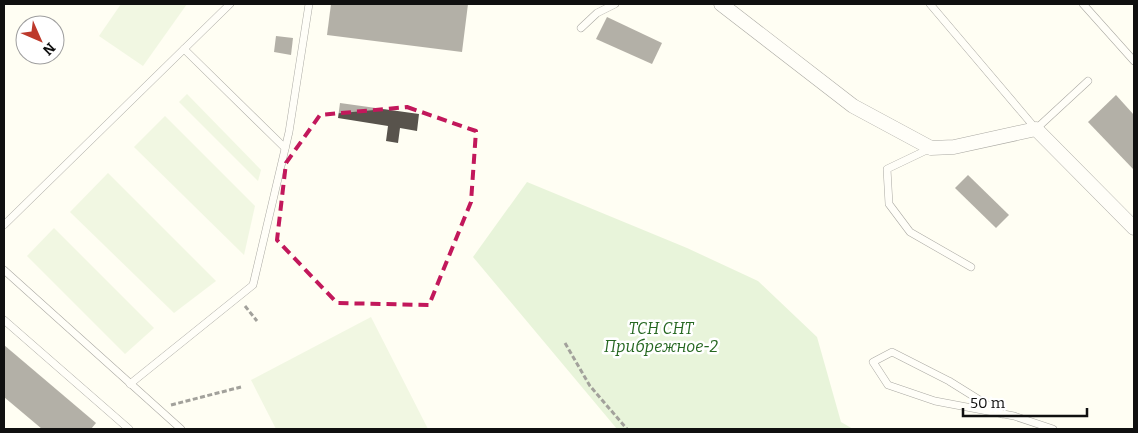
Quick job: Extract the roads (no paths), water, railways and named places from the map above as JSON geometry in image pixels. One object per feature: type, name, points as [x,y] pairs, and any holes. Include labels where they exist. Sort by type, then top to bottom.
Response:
[{"type":"street","points":[[721,4],[853,106],[931,148],[954,147],[1036,129],[1134,228]]},
{"type":"lane","points":[[4,225],[230,4]]},
{"type":"lane","points":[[130,384],[254,285],[285,148],[309,4]]},
{"type":"lane","points":[[581,28],[597,13],[615,4]]},
{"type":"lane","points":[[930,4],[1036,129],[1088,81]]},
{"type":"lane","points":[[1083,4],[1134,61]]},
{"type":"lane","points":[[184,49],[285,148]]},
{"type":"lane","points":[[931,148],[888,169],[889,204],[910,232],[971,267]]},
{"type":"lane","points":[[4,270],[181,429]]},
{"type":"lane","points":[[4,320],[129,429]]},
{"type":"lane","points":[[1002,414],[949,381],[892,352],[873,362],[888,385],[934,401],[1002,414],[1053,429]]},
{"type":"park label","name":"ТСН СНТ Прибрежное-2","points":[[661,337]]}]
